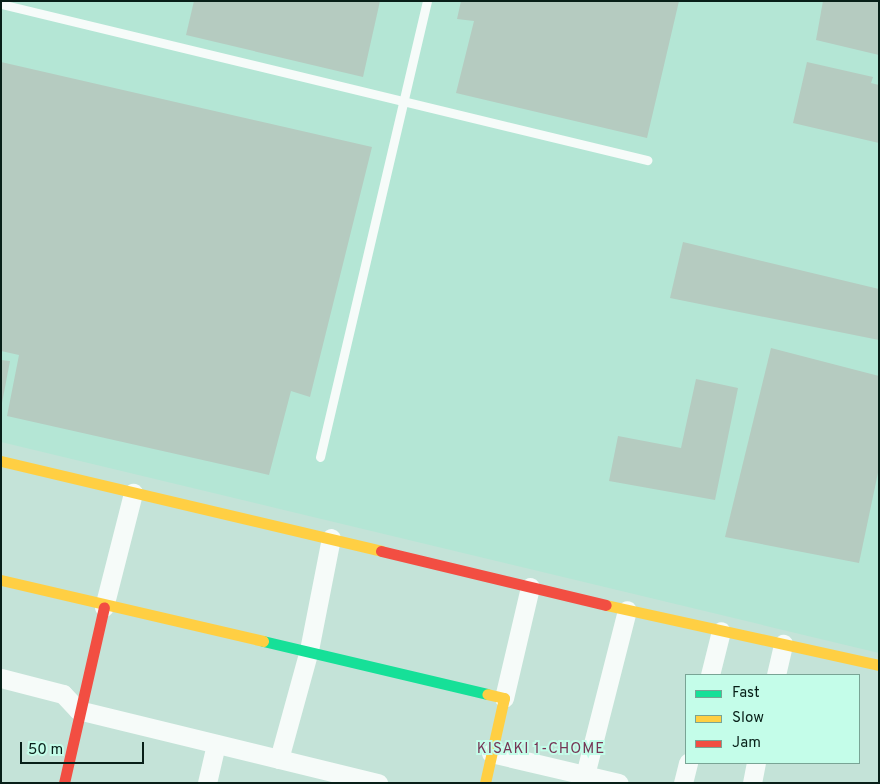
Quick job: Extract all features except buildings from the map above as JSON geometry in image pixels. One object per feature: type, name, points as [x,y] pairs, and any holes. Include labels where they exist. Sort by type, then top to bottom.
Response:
[{"type":"street","points":[[1,461],[331,538],[627,610],[879,665]]},
{"type":"street","points":[[64,783],[78,710],[133,493]]},
{"type":"street","points":[[280,759],[309,650],[331,538]]},
{"type":"street","points":[[1,580],[104,607],[309,650],[504,698]]},
{"type":"street","points":[[485,783],[530,587]]},
{"type":"street","points":[[585,775],[627,610]]},
{"type":"street","points":[[710,674],[721,631]]},
{"type":"street","points":[[776,674],[783,644]]},
{"type":"street","points":[[1,678],[63,694],[78,710],[378,783]]},
{"type":"street","points":[[207,783],[216,744]]},
{"type":"street","points":[[491,753],[619,783]]},
{"type":"street","points":[[683,783],[688,764]]},
{"type":"street","points":[[752,783],[756,764]]},
{"type":"lane","points":[[320,457],[427,1]]},
{"type":"lane","points":[[1,4],[647,160]]},
{"type":"shaded area","points":[[1,1],[879,1],[879,653],[1,442]]},
{"type":"traffic: fast","points":[[263,641],[487,694]]},
{"type":"traffic: slow","points":[[1,461],[381,551]]},
{"type":"traffic: slow","points":[[1,580],[263,641]]},
{"type":"traffic: slow","points":[[606,605],[879,665]]},
{"type":"traffic: slow","points":[[485,783],[504,698],[487,694]]},
{"type":"traffic: jam","points":[[381,551],[606,605]]},
{"type":"traffic: jam","points":[[64,783],[104,607]]},
{"type":"district","name":"KISAKI 1-CHOME","points":[[541,750]]}]
